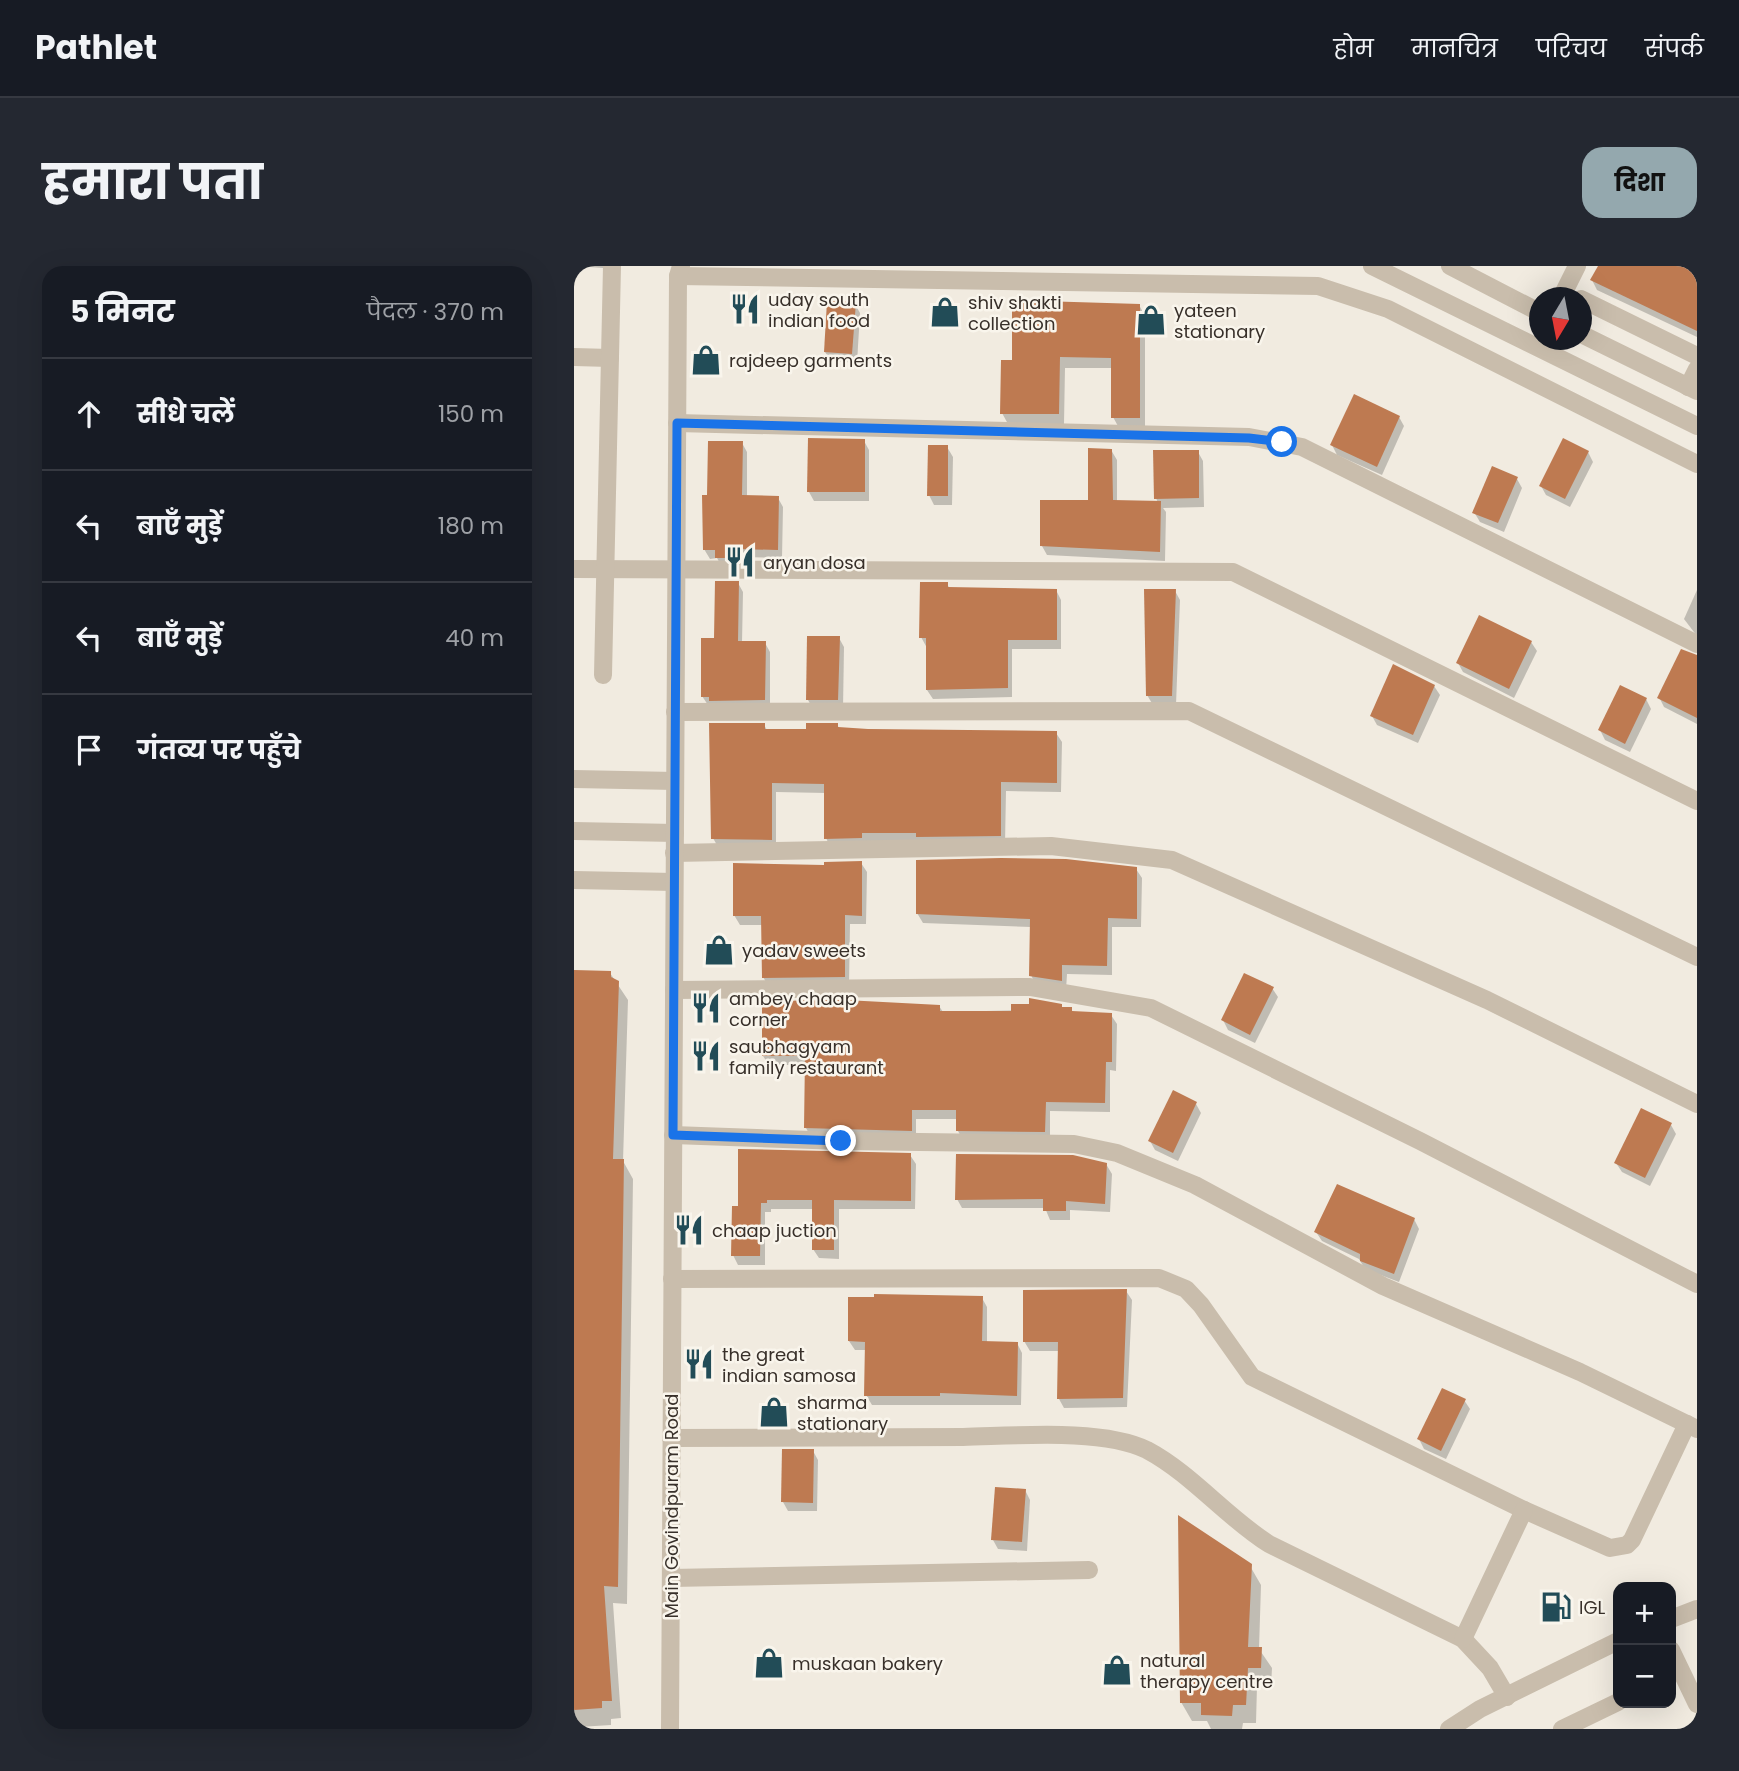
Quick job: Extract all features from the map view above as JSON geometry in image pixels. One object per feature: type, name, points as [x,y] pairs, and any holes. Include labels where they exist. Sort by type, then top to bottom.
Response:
[{"type":"street","points":[[603,675],[612,266]]},
{"type":"street","points":[[1372,266],[1697,426]]},
{"type":"street","points":[[1450,266],[1529,308]]},
{"type":"street","points":[[1573,287],[1577,266]]},
{"type":"street","points":[[678,269],[1318,286],[1388,309],[1697,464]]},
{"type":"street","name":"Main Govindpuram Road","points":[[670,1729],[678,269]]},
{"type":"street","points":[[1592,306],[1697,356]]},
{"type":"street","points":[[1592,339],[1693,389],[1697,369]]},
{"type":"street","points":[[574,357],[610,358]]},
{"type":"street","points":[[677,423],[1249,438],[1282,442],[1302,447],[1697,644]]},
{"type":"street","points":[[574,569],[1233,572],[1697,801]]},
{"type":"street","points":[[675,712],[1189,711],[1697,957]]},
{"type":"street","points":[[574,779],[675,781]]},
{"type":"street","points":[[574,831],[675,833]]},
{"type":"street","points":[[674,853],[1051,846],[1172,860],[1488,1000],[1697,1104]]},
{"type":"street","points":[[574,880],[674,881]]},
{"type":"street","points":[[674,990],[1030,987],[1152,1008],[1420,1141],[1697,1284]]},
{"type":"street","points":[[672,1279],[1159,1278],[1186,1289],[1201,1305],[1252,1377],[1524,1510],[1610,1548],[1627,1545],[1692,1426],[1580,1372],[1383,1286],[1195,1185],[1117,1153],[1074,1144],[841,1141],[673,1135]]},
{"type":"street","points":[[671,1438],[1050,1436],[1114,1439],[1147,1450],[1175,1469],[1241,1526],[1269,1544],[1463,1639],[1490,1668],[1507,1697]]},
{"type":"street","points":[[1463,1639],[1524,1510]]},
{"type":"street","points":[[671,1578],[1089,1570]]},
{"type":"street","points":[[1676,1617],[1697,1609]]},
{"type":"street","points":[[1448,1729],[1480,1709],[1613,1644]]},
{"type":"street","points":[[1683,1673],[1697,1704]]},
{"type":"street","points":[[1562,1729],[1613,1704]]},
{"type":"building","points":[[1598,266],[1688,266],[1697,271],[1697,331],[1590,280]]},
{"type":"building","points":[[1012,300],[1140,304],[1140,418],[1111,418],[1111,358],[1060,357],[1059,414],[1000,414],[1001,360],[1012,360]]},
{"type":"building","points":[[827,301],[856,302],[852,354],[824,352]]},
{"type":"building","points":[[1354,394],[1400,416],[1377,467],[1330,445]]},
{"type":"building","points":[[808,438],[865,439],[865,492],[807,492]]},
{"type":"building","points":[[1563,438],[1589,451],[1565,499],[1539,486]]},
{"type":"building","points":[[708,441],[743,441],[742,495],[779,496],[778,550],[739,549],[739,558],[715,558],[715,550],[703,550],[702,495],[707,495]]},
{"type":"building","points":[[928,445],[948,445],[948,496],[927,496]]},
{"type":"building","points":[[1088,448],[1112,449],[1113,500],[1161,501],[1160,552],[1040,546],[1040,500],[1088,500]]},
{"type":"building","points":[[1153,450],[1199,450],[1199,498],[1154,499]]},
{"type":"building","points":[[1492,466],[1518,477],[1498,523],[1472,513]]},
{"type":"building","points":[[715,581],[739,581],[738,641],[766,641],[765,700],[709,701],[709,697],[701,697],[701,638],[714,638]]},
{"type":"building","points":[[920,582],[948,582],[948,587],[1057,589],[1057,640],[1008,640],[1008,688],[926,690],[926,638],[919,638]]},
{"type":"building","points":[[1144,589],[1176,589],[1172,696],[1146,696]]},
{"type":"building","points":[[1479,615],[1532,641],[1509,689],[1456,663]]},
{"type":"building","points":[[807,636],[840,636],[838,700],[806,700]]},
{"type":"building","points":[[1681,649],[1697,655],[1697,718],[1657,698]]},
{"type":"building","points":[[1393,664],[1435,685],[1413,735],[1370,716]]},
{"type":"building","points":[[1620,685],[1647,698],[1625,744],[1598,730]]},
{"type":"building","points":[[709,723],[765,723],[765,729],[806,729],[806,723],[838,723],[838,727],[868,729],[1057,731],[1057,783],[1001,782],[1001,836],[916,837],[916,833],[862,833],[862,838],[824,839],[824,784],[772,783],[772,840],[711,839]]},
{"type":"building","points":[[1066,859],[1137,867],[1137,919],[1108,918],[1107,966],[1062,965],[1062,981],[1029,976],[1030,919],[916,914],[916,860]]},
{"type":"building","points":[[862,861],[862,916],[845,915],[845,977],[762,978],[761,916],[733,916],[733,863],[824,865],[824,862]]},
{"type":"building","points":[[574,970],[611,971],[611,977],[619,981],[613,1159],[624,1159],[618,1587],[604,1586],[612,1701],[602,1701],[602,1708],[574,1710]]},
{"type":"building","points":[[1244,973],[1274,987],[1250,1035],[1221,1020]]},
{"type":"building","points":[[1029,998],[1072,1007],[1072,1011],[1112,1013],[1112,1062],[1106,1062],[1105,1103],[1046,1102],[1045,1132],[956,1131],[956,1110],[912,1110],[912,1131],[804,1128],[805,1056],[762,1056],[762,1001],[845,1000],[940,1005],[940,1011],[1011,1011],[1011,1004],[1029,1004]]},
{"type":"building","points":[[1173,1090],[1197,1102],[1173,1153],[1148,1141]]},
{"type":"building","points":[[1641,1108],[1672,1123],[1645,1178],[1614,1163]]},
{"type":"building","points":[[738,1149],[911,1153],[911,1201],[834,1200],[834,1250],[812,1250],[812,1200],[767,1200],[767,1203],[761,1203],[760,1256],[731,1256],[732,1206],[738,1206]]},
{"type":"building","points":[[956,1154],[1073,1155],[1107,1163],[1105,1204],[1066,1201],[1066,1211],[1043,1211],[1043,1199],[955,1200]]},
{"type":"building","points":[[1337,1184],[1415,1218],[1394,1274],[1360,1261],[1360,1254],[1314,1232]]},
{"type":"building","points":[[1127,1289],[1123,1398],[1057,1399],[1058,1342],[1023,1342],[1023,1290]]},
{"type":"building","points":[[874,1294],[983,1296],[982,1341],[1018,1342],[1017,1396],[940,1393],[940,1396],[864,1396],[865,1342],[848,1341],[848,1297],[874,1297]]},
{"type":"building","points":[[1442,1388],[1466,1399],[1441,1451],[1417,1439]]},
{"type":"building","points":[[782,1449],[814,1449],[813,1503],[781,1502]]},
{"type":"building","points":[[995,1487],[1026,1489],[1022,1542],[991,1540]]},
{"type":"building","points":[[1178,1515],[1252,1564],[1248,1647],[1262,1647],[1261,1668],[1248,1668],[1246,1705],[1233,1705],[1232,1716],[1201,1715],[1201,1703],[1180,1703]]},
{"type":"place","name":"uday south indian food","points":[[745,309]]},
{"type":"place","name":"shiv shakti collection","points":[[945,312]]},
{"type":"place","name":"yateen stationary","points":[[1151,320]]},
{"type":"place","name":"rajdeep garments","points":[[706,360]]},
{"type":"place","name":"aryan dosa","points":[[740,562]]},
{"type":"place","name":"yadav sweets","points":[[719,950]]},
{"type":"place","name":"ambey chaap corner","points":[[706,1008]]},
{"type":"place","name":"saubhagyam family restaurant","points":[[706,1056]]},
{"type":"place","name":"chaap juction","points":[[689,1230]]},
{"type":"place","name":"the great indian samosa","points":[[699,1364]]},
{"type":"place","name":"sharma stationary","points":[[774,1412]]},
{"type":"place","name":"IGL","points":[[1556,1607]]},
{"type":"place","name":"muskaan bakery","points":[[769,1663]]},
{"type":"place","name":"natural therapy centre","points":[[1117,1670]]},
{"type":"route","points":[[841,1141],[673,1135],[677,423],[1249,438],[1282,442]]}]
